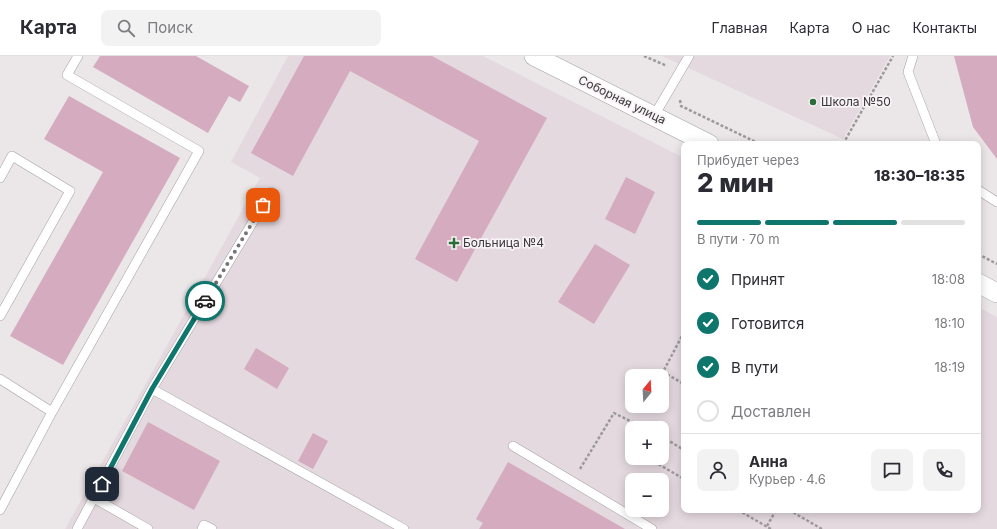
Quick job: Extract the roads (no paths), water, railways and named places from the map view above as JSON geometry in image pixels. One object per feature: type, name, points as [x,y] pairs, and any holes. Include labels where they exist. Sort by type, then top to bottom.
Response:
[{"type":"street","name":"Соборная улица","points":[[534,56],[703,141]]},
{"type":"street","points":[[981,285],[997,293]]},
{"type":"lane","points":[[0,510],[52,412],[199,151],[67,75],[78,56]]},
{"type":"lane","points":[[913,56],[908,72],[935,141]]},
{"type":"lane","points":[[654,116],[688,57]]},
{"type":"lane","points":[[0,178],[12,156],[70,191],[0,316]]},
{"type":"lane","points":[[77,529],[152,389],[271,192]]},
{"type":"lane","points":[[981,192],[997,202]]},
{"type":"lane","points":[[0,379],[52,412]]},
{"type":"lane","points":[[152,389],[404,529]]},
{"type":"lane","points":[[513,446],[652,529]]},
{"type":"lane","points":[[94,498],[148,529]]},
{"type":"lane","points":[[202,529],[204,525],[212,529]]},
{"type":"place","name":"Школа №50","points":[[813,102]]},
{"type":"place","name":"Больница №4","points":[[454,243]]}]
